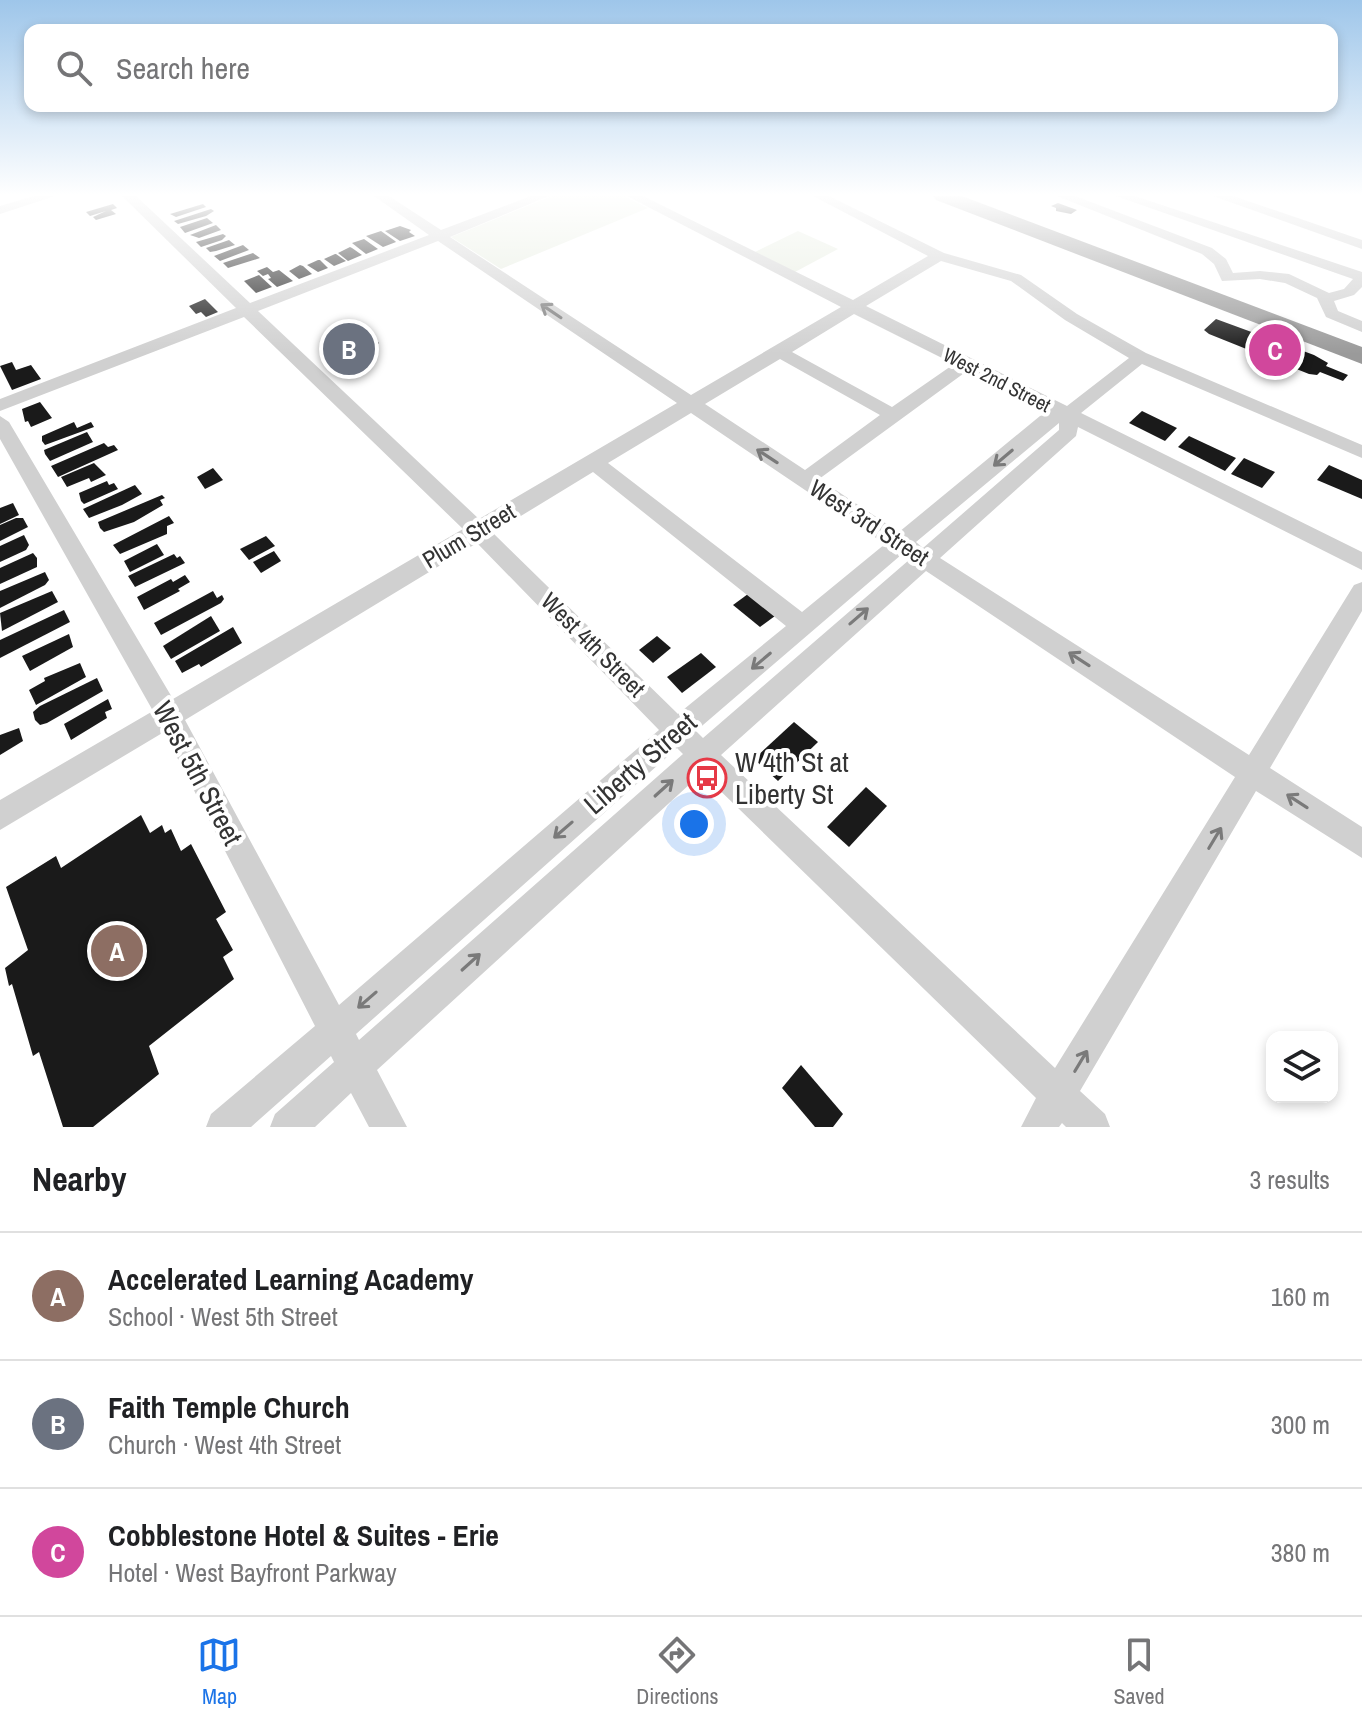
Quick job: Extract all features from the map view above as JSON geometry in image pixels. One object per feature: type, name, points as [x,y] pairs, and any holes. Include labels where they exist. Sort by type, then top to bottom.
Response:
[{"type":"highway","points":[[1081,249],[1362,356]]},
{"type":"street","name":"West 4th Street","points":[[182,249],[478,531],[702,755],[1092,1127]]},
{"type":"street","points":[[0,405],[404,249]]},
{"type":"street","name":"West 3rd Street","points":[[459,249],[689,405],[1362,844]]},
{"type":"street","name":"West 2nd Street","points":[[738,249],[1362,562]]},
{"type":"street","points":[[924,249],[939,256],[1016,278],[1080,322],[1140,357],[1362,452]]},
{"type":"street","points":[[1200,249],[1221,262],[1227,278]]},
{"type":"street","points":[[1277,249],[1362,277],[1349,292],[1327,298]]},
{"type":"street","name":"Plum Street","points":[[0,816],[939,256]]},
{"type":"street","points":[[1208,297],[1227,278],[1280,277],[1327,298],[1332,314],[1362,327]]},
{"type":"street","points":[[778,351],[893,415]]},
{"type":"street","name":"Liberty Street","points":[[224,1127],[678,730],[803,626],[912,552],[1069,432],[1067,415],[1140,357]]},
{"type":"street","points":[[804,480],[966,364]]},
{"type":"street","name":"West 5th Street","points":[[0,422],[169,716],[389,1127]]},
{"type":"street","points":[[594,462],[803,626]]},
{"type":"street","name":"Liberty Street","points":[[288,1127],[702,755],[912,552]]},
{"type":"street","points":[[1039,1127],[1362,591]]},
{"type":"shaded area","points":[[469,249],[550,249],[501,269]]},
{"type":"shaded area","points":[[762,249],[838,249],[795,272],[755,252]]},
{"type":"building","points":[[234,249],[249,250],[220,261],[214,256]]},
{"type":"building","points":[[352,249],[362,255],[348,261],[338,253]]},
{"type":"building","points":[[359,249],[378,249],[366,254]]},
{"type":"building","points":[[253,253],[260,258],[228,268],[223,263]]},
{"type":"building","points":[[335,254],[346,261],[334,266],[324,259]]},
{"type":"building","points":[[318,260],[328,268],[318,272],[307,265]]},
{"type":"building","points":[[300,265],[312,274],[299,279],[289,271]]},
{"type":"building","points":[[267,267],[273,272],[279,270],[293,281],[277,287],[268,279],[271,278],[268,274],[263,276],[257,271]]},
{"type":"building","points":[[259,275],[272,287],[256,293],[244,281]]},
{"type":"building","points":[[205,299],[218,312],[206,317],[201,312],[196,314],[189,306]]},
{"type":"building","points":[[1216,319],[1314,355],[1328,363],[1326,366],[1348,375],[1343,381],[1320,372],[1317,375],[1309,374],[1209,334],[1204,330]]},
{"type":"building","points":[[370,334],[379,343],[377,345],[333,363],[324,358],[323,354]]},
{"type":"building","points":[[12,362],[16,370],[31,365],[41,379],[12,390],[0,366]]},
{"type":"building","points":[[40,402],[52,418],[31,427],[28,421],[25,422],[22,409]]},
{"type":"building","points":[[1142,411],[1177,428],[1165,441],[1129,423]]},
{"type":"building","points":[[74,422],[77,428],[91,422],[94,427],[45,445],[42,441],[42,436]]},
{"type":"building","points":[[87,432],[93,442],[50,461],[45,454],[44,450]]},
{"type":"building","points":[[1189,436],[1236,458],[1225,471],[1178,447]]},
{"type":"building","points":[[104,443],[108,447],[114,445],[118,450],[58,477],[51,466]]},
{"type":"building","points":[[1244,458],[1275,472],[1262,488],[1231,474]]},
{"type":"building","points":[[94,463],[106,475],[67,487],[61,477]]},
{"type":"building","points":[[1329,465],[1362,480],[1362,499],[1317,480]]},
{"type":"building","points":[[213,468],[223,480],[205,489],[197,477]]},
{"type":"building","points":[[107,481],[109,485],[114,483],[118,489],[84,504],[81,501],[79,493]]},
{"type":"building","points":[[135,485],[142,494],[122,505],[89,518],[83,509]]},
{"type":"building","points":[[162,495],[165,498],[160,500],[163,505],[134,522],[104,532],[100,528],[98,522]]},
{"type":"building","points":[[13,503],[19,515],[0,524],[0,508]]},
{"type":"building","points":[[169,516],[174,523],[167,526],[167,534],[120,554],[113,545]]},
{"type":"building","points":[[23,518],[28,527],[0,541],[0,525]]},
{"type":"building","points":[[24,535],[29,545],[26,550],[0,562],[0,546]]},
{"type":"building","points":[[266,536],[275,546],[249,560],[240,549]]},
{"type":"building","points":[[157,544],[164,555],[130,572],[124,561]]},
{"type":"building","points":[[274,551],[281,561],[261,573],[253,562]]},
{"type":"building","points":[[33,553],[37,558],[37,567],[0,584],[0,568]]},
{"type":"building","points":[[174,554],[185,563],[135,587],[128,576]]},
{"type":"building","points":[[45,572],[49,580],[45,585],[0,608],[0,591]]},
{"type":"building","points":[[185,575],[190,582],[178,589],[180,591],[144,610],[137,597]]},
{"type":"building","points":[[52,591],[58,602],[2,631],[0,613]]},
{"type":"building","points":[[213,591],[217,598],[222,595],[224,599],[221,603],[161,635],[154,623]]},
{"type":"building","points":[[748,594],[775,616],[760,627],[733,605]]},
{"type":"building","points":[[64,610],[70,622],[0,658],[0,640]]},
{"type":"building","points":[[211,616],[220,631],[171,659],[163,646]]},
{"type":"building","points":[[233,627],[242,643],[201,667],[199,664],[182,673],[175,661]]},
{"type":"building","points":[[69,634],[73,647],[30,671],[22,656]]},
{"type":"building","points":[[657,636],[671,648],[653,663],[639,650]]},
{"type":"building","points":[[701,653],[716,667],[682,693],[667,677]]},
{"type":"building","points":[[80,663],[86,677],[36,705],[29,690],[45,681],[44,678]]},
{"type":"building","points":[[97,678],[103,691],[47,723],[40,725],[35,720],[33,712],[40,706]]},
{"type":"building","points":[[108,699],[112,709],[105,712],[107,718],[71,740],[64,724]]},
{"type":"building","points":[[794,722],[818,742],[778,781],[754,759]]},
{"type":"building","points":[[19,728],[23,741],[0,755],[0,735]]},
{"type":"building","points":[[866,787],[887,806],[849,847],[827,827]]},
{"type":"building","points":[[141,815],[150,833],[162,825],[165,833],[171,829],[181,851],[191,844],[226,912],[216,919],[233,950],[223,957],[234,979],[149,1046],[159,1074],[93,1127],[63,1127],[39,1052],[33,1056],[12,984],[9,986],[5,968],[28,950],[6,887],[56,856],[61,868]]},
{"type":"building","points":[[801,1065],[843,1114],[833,1127],[815,1127],[782,1088]]},
{"type":"place","name":"Faith Temple Church","points":[[349,349]]},
{"type":"place","name":"Cobblestone Hotel & Suites - Erie","points":[[1275,350]]},
{"type":"place","name":"W 4th St at Liberty St","points":[[707,778]]},
{"type":"place","name":"Accelerated Learning Academy","points":[[117,951]]}]
